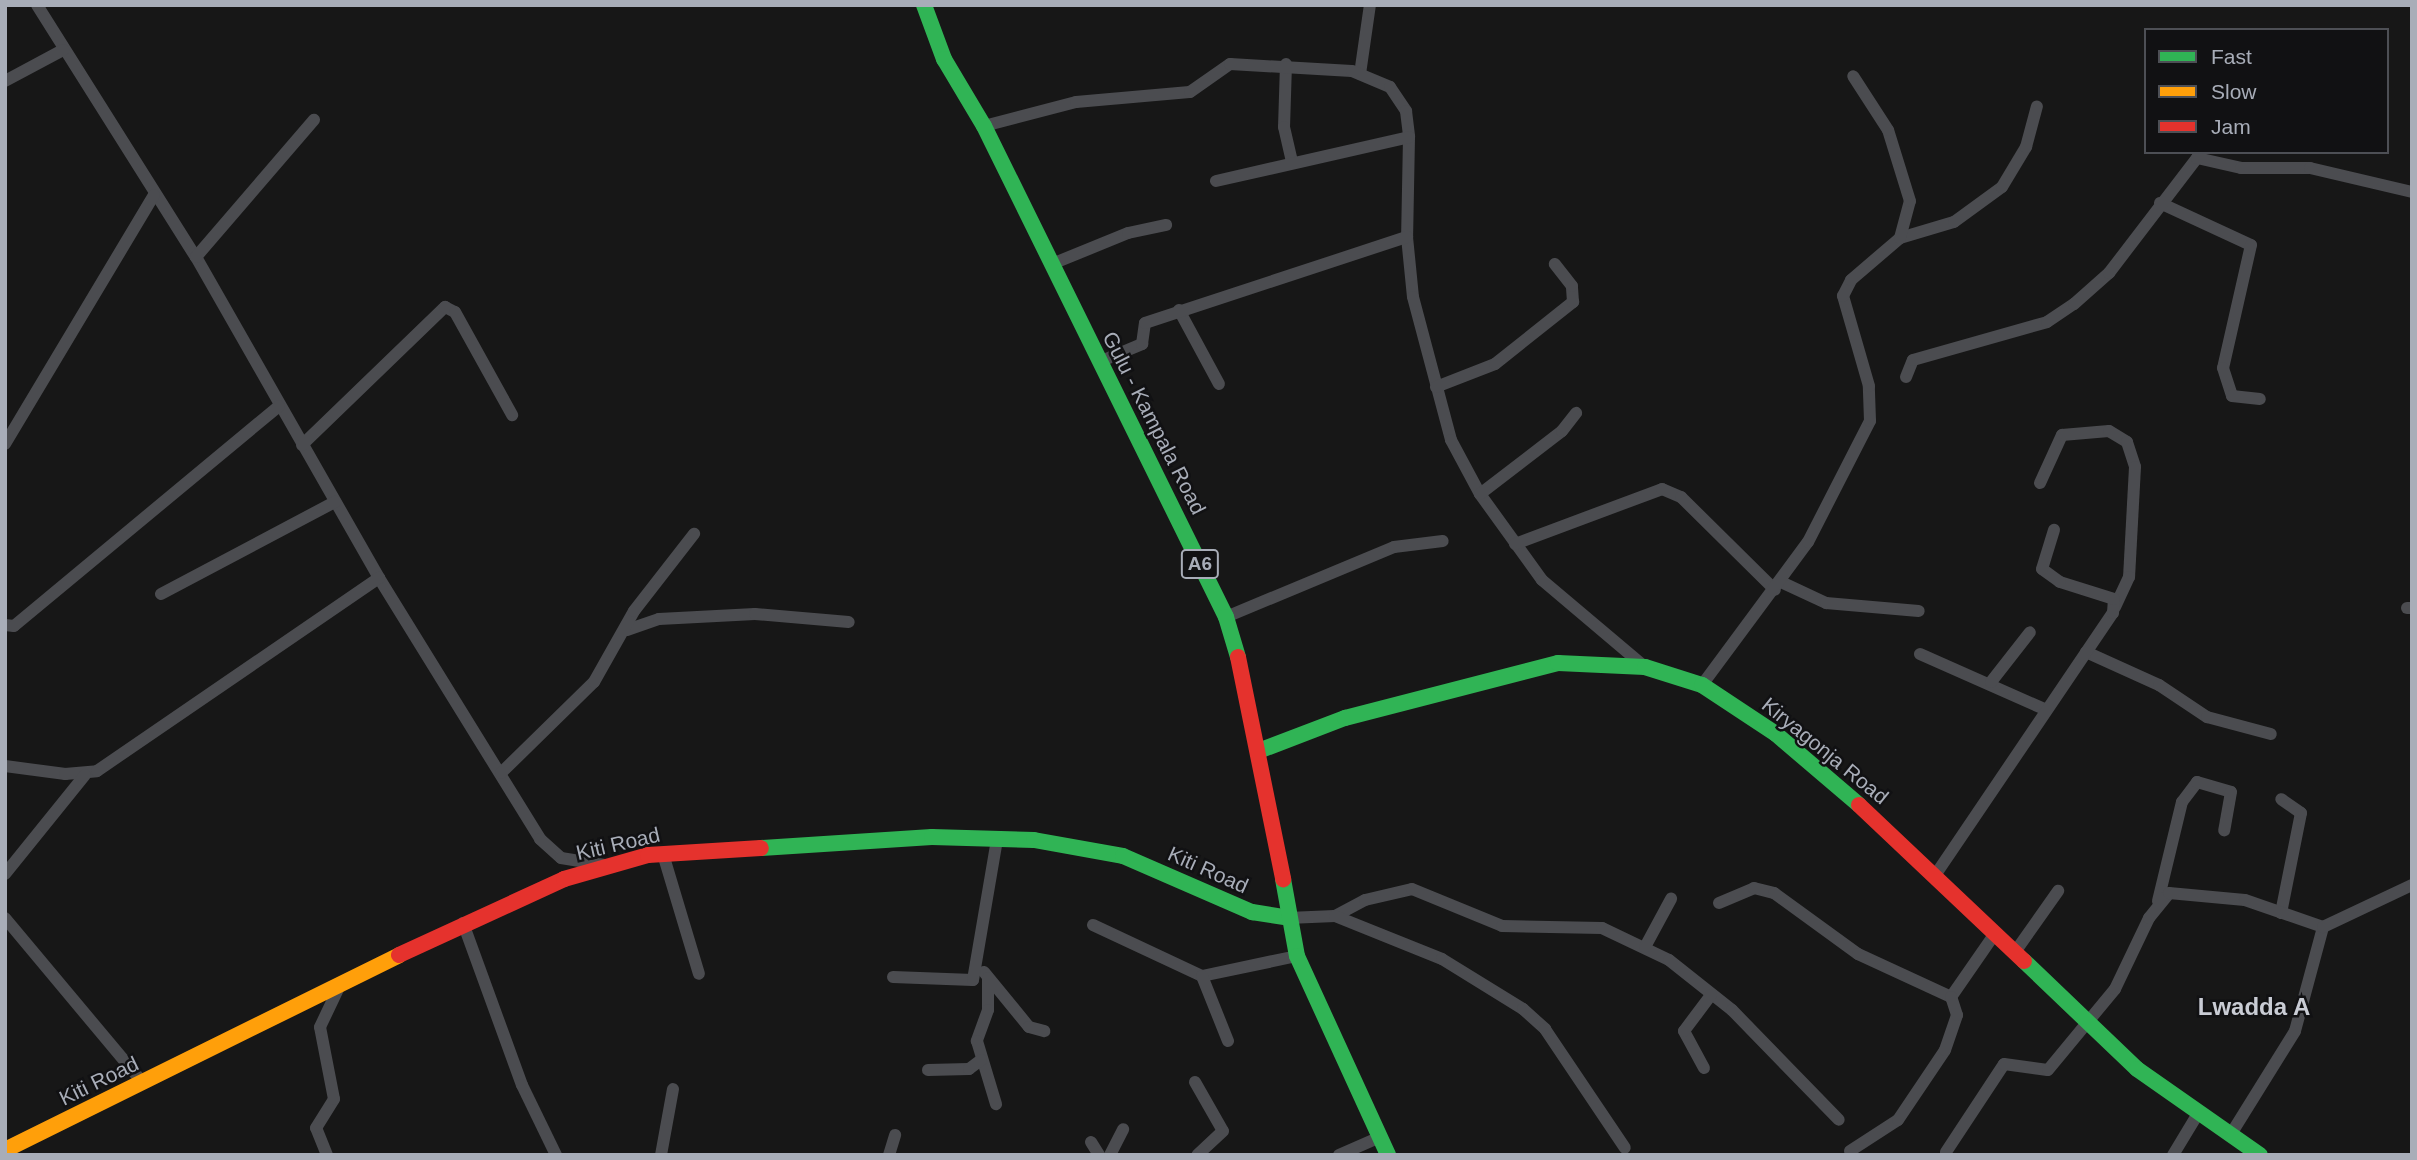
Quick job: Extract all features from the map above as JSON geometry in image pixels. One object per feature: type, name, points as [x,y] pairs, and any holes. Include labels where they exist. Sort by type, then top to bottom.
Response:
[{"type":"street","points":[[37,5],[63,50],[87,78],[154,195],[196,257],[379,578],[548,849],[604,865]]},
{"type":"street","name":"Gulu - Kampala Road","points":[[924,5],[944,59],[984,126],[1226,617],[1261,750],[1288,918],[1297,956],[1388,1155]]},
{"type":"street","points":[[1360,74],[1370,5]]},
{"type":"street","points":[[5,81],[63,50]]},
{"type":"street","points":[[984,126],[1076,102],[1190,92],[1222,65],[1286,64],[1360,74],[1401,98],[1409,137],[1407,237],[1413,297],[1451,440],[1480,494],[1542,580],[1645,667]]},
{"type":"street","points":[[1286,64],[1284,127],[1292,161]]},
{"type":"street","points":[[1853,76],[1904,171],[1910,201],[1900,237]]},
{"type":"street","points":[[1702,685],[1778,586],[1870,421],[1870,386],[1843,296],[1851,279],[1900,237],[1954,222],[2002,187],[2026,147],[2038,106]]},
{"type":"street","points":[[196,257],[314,120]]},
{"type":"street","points":[[1216,181],[1292,161],[1409,137]]},
{"type":"street","points":[[1906,377],[1913,360],[2047,322],[2074,304],[2109,273],[2160,202],[2197,158],[2241,168],[2310,168],[2412,192]]},
{"type":"street","points":[[5,444],[154,195]]},
{"type":"street","points":[[2160,202],[2251,245],[2223,368],[2232,396],[2260,398]]},
{"type":"street","points":[[1052,264],[1128,233],[1166,225]]},
{"type":"street","points":[[1098,362],[1134,350],[1142,344],[1145,323],[1407,237]]},
{"type":"street","points":[[1436,387],[1495,363],[1573,302],[1572,286],[1555,264]]},
{"type":"street","points":[[302,445],[445,307],[455,312],[512,415]]},
{"type":"street","points":[[1178,310],[1219,384]]},
{"type":"street","points":[[5,625],[14,626],[279,406]]},
{"type":"street","points":[[1480,494],[1562,431],[1576,413]]},
{"type":"street","points":[[1936,874],[2043,709],[2115,608],[2129,577],[2135,467],[2127,442],[2109,431],[2062,435],[2040,483]]},
{"type":"street","points":[[1515,544],[1662,489],[1681,497],[1778,586],[1826,603],[1919,611]]},
{"type":"street","points":[[161,594],[335,502]]},
{"type":"street","points":[[2054,530],[2042,569],[2060,582],[2114,599],[2115,608]]},
{"type":"street","points":[[501,773],[594,682],[627,630],[634,611],[694,534]]},
{"type":"street","points":[[1226,617],[1394,547],[1443,541]]},
{"type":"street","points":[[5,874],[85,775],[379,578]]},
{"type":"street","points":[[627,630],[660,619],[755,614],[849,622]]},
{"type":"street","points":[[1991,682],[2030,632]]},
{"type":"street","points":[[2086,652],[2159,685],[2207,717],[2271,734]]},
{"type":"street","points":[[1920,654],[1991,682],[2043,709]]},
{"type":"street","name":"Kiryagonja Road","points":[[1261,750],[1345,718],[1558,663],[1645,667],[1702,685],[1776,733],[1936,874],[1994,935],[2087,1023],[2199,1112],[2260,1155]]},
{"type":"street","points":[[5,766],[85,775]]},
{"type":"street","points":[[1946,1152],[2004,1064],[2049,1070],[2087,1023],[2138,949],[2158,901],[2182,802],[2197,782],[2231,792],[2224,830]]},
{"type":"street","points":[[2281,799],[2301,813],[2281,913]]},
{"type":"street","points":[[893,977],[973,980],[979,967],[997,839]]},
{"type":"street","name":"Kiti Road","points":[[5,1150],[463,923],[604,865],[663,854],[997,839],[1123,856],[1252,912],[1288,918]]},
{"type":"street","points":[[663,854],[699,974]]},
{"type":"street","points":[[2158,901],[2169,893],[2202,892],[2323,927],[2412,885]]},
{"type":"street","points":[[1719,903],[1754,888],[1774,893],[1858,954],[1951,997],[1958,1015],[1945,1050],[1898,1120],[1850,1151]]},
{"type":"street","points":[[1335,916],[1365,900],[1412,889],[1502,926],[1602,928],[1645,947],[1754,1028],[1839,1119]]},
{"type":"street","points":[[2015,952],[2058,891]]},
{"type":"street","points":[[1645,947],[1671,899]]},
{"type":"street","points":[[1288,918],[1335,916],[1442,959],[1531,1015],[1625,1148]]},
{"type":"street","points":[[5,918],[143,1083]]},
{"type":"street","points":[[463,923],[522,1085],[555,1155]]},
{"type":"street","points":[[1093,925],[1202,976],[1297,956]]},
{"type":"street","points":[[2231,1134],[2295,1031],[2323,927]]},
{"type":"street","points":[[1951,997],[1994,935]]},
{"type":"street","points":[[979,967],[1029,1027],[1044,1031]]},
{"type":"street","points":[[1202,976],[1228,1041]]},
{"type":"street","points":[[988,978],[988,1010],[977,1041],[996,1104]]},
{"type":"street","points":[[327,1155],[316,1128],[334,1098],[320,1027],[341,982]]},
{"type":"street","points":[[1704,1068],[1685,1031],[1711,995]]},
{"type":"street","points":[[928,1070],[969,1069],[981,1060]]},
{"type":"street","points":[[1195,1082],[1223,1131],[1197,1155]]},
{"type":"street","points":[[661,1155],[673,1089]]},
{"type":"street","points":[[2173,1155],[2199,1112]]},
{"type":"street","points":[[1110,1155],[1123,1129]]},
{"type":"street","points":[[889,1155],[895,1135]]},
{"type":"street","points":[[1339,1155],[1378,1138]]},
{"type":"street","points":[[1091,1142],[1099,1155]]},
{"type":"traffic: fast","points":[[924,5],[944,59],[984,126],[1226,617],[1238,657]]},
{"type":"traffic: fast","points":[[1261,750],[1345,718],[1558,663],[1645,667],[1702,685],[1776,734],[1859,805]]},
{"type":"traffic: fast","points":[[761,848],[932,837],[1034,840],[1123,856],[1252,912],[1288,918]]},
{"type":"traffic: fast","points":[[1283,879],[1297,956],[1388,1155]]},
{"type":"traffic: fast","points":[[2024,961],[2137,1069],[2260,1155]]},
{"type":"traffic: slow","points":[[5,1150],[399,955]]},
{"type":"traffic: jam","points":[[1238,657],[1283,879]]},
{"type":"traffic: jam","points":[[1859,805],[2024,961]]},
{"type":"traffic: jam","points":[[399,955],[564,879],[648,855],[761,848]]},
{"type":"district","name":"Lwadda A","points":[[2254,1007]]}]
